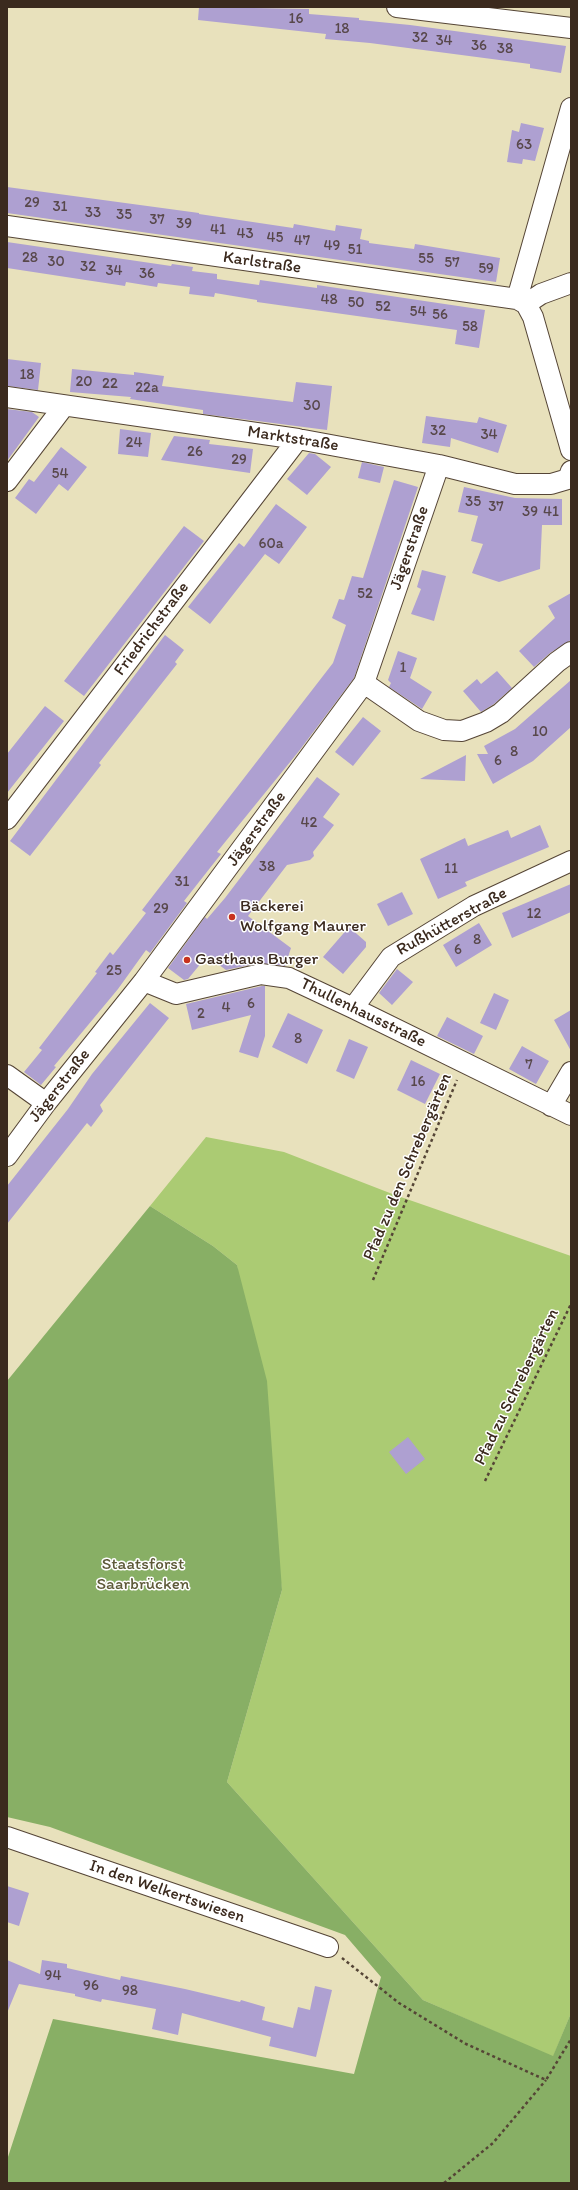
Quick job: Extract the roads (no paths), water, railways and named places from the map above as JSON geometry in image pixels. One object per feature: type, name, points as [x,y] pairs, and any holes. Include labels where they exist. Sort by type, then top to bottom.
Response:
[{"type":"street","points":[[397,7],[571,28]]},
{"type":"street","points":[[521,302],[571,108]]},
{"type":"street","name":"Karlstraße","points":[[7,226],[521,302]]},
{"type":"street","points":[[521,302],[571,283]]},
{"type":"street","points":[[521,302],[533,317],[571,450]]},
{"type":"street","name":"Marktstraße","points":[[7,397],[298,439],[439,465],[516,484],[551,484],[568,479],[571,471]]},
{"type":"street","points":[[7,481],[64,406]]},
{"type":"street","name":"Friedrichstraße","points":[[7,819],[298,439]]},
{"type":"street","name":"Jägerstraße","points":[[7,1156],[46,1103],[144,981],[364,683],[439,465]]},
{"type":"street","points":[[364,683],[419,721],[444,730],[462,731],[486,722],[501,713],[557,662],[571,652]]},
{"type":"street","name":"Rußhütterstraße","points":[[353,1008],[391,957],[474,906],[571,861]]},
{"type":"street","name":"Thullenhausstraße","points":[[144,981],[176,994],[261,974],[289,978],[571,1115]]},
{"type":"street","points":[[551,1106],[571,1072]]},
{"type":"street","points":[[7,1075],[46,1103]]},
{"type":"street","name":"In den Welkertswiesen","points":[[7,1837],[328,1947]]},
{"type":"place","name":"Bäckerei Wolfgang Maurer","points":[[232,917]]},
{"type":"place","name":"Gasthaus Burger","points":[[187,960]]},
{"type":"park label","name":"Staatsforst Saarbrücken","points":[[143,1575]]}]
